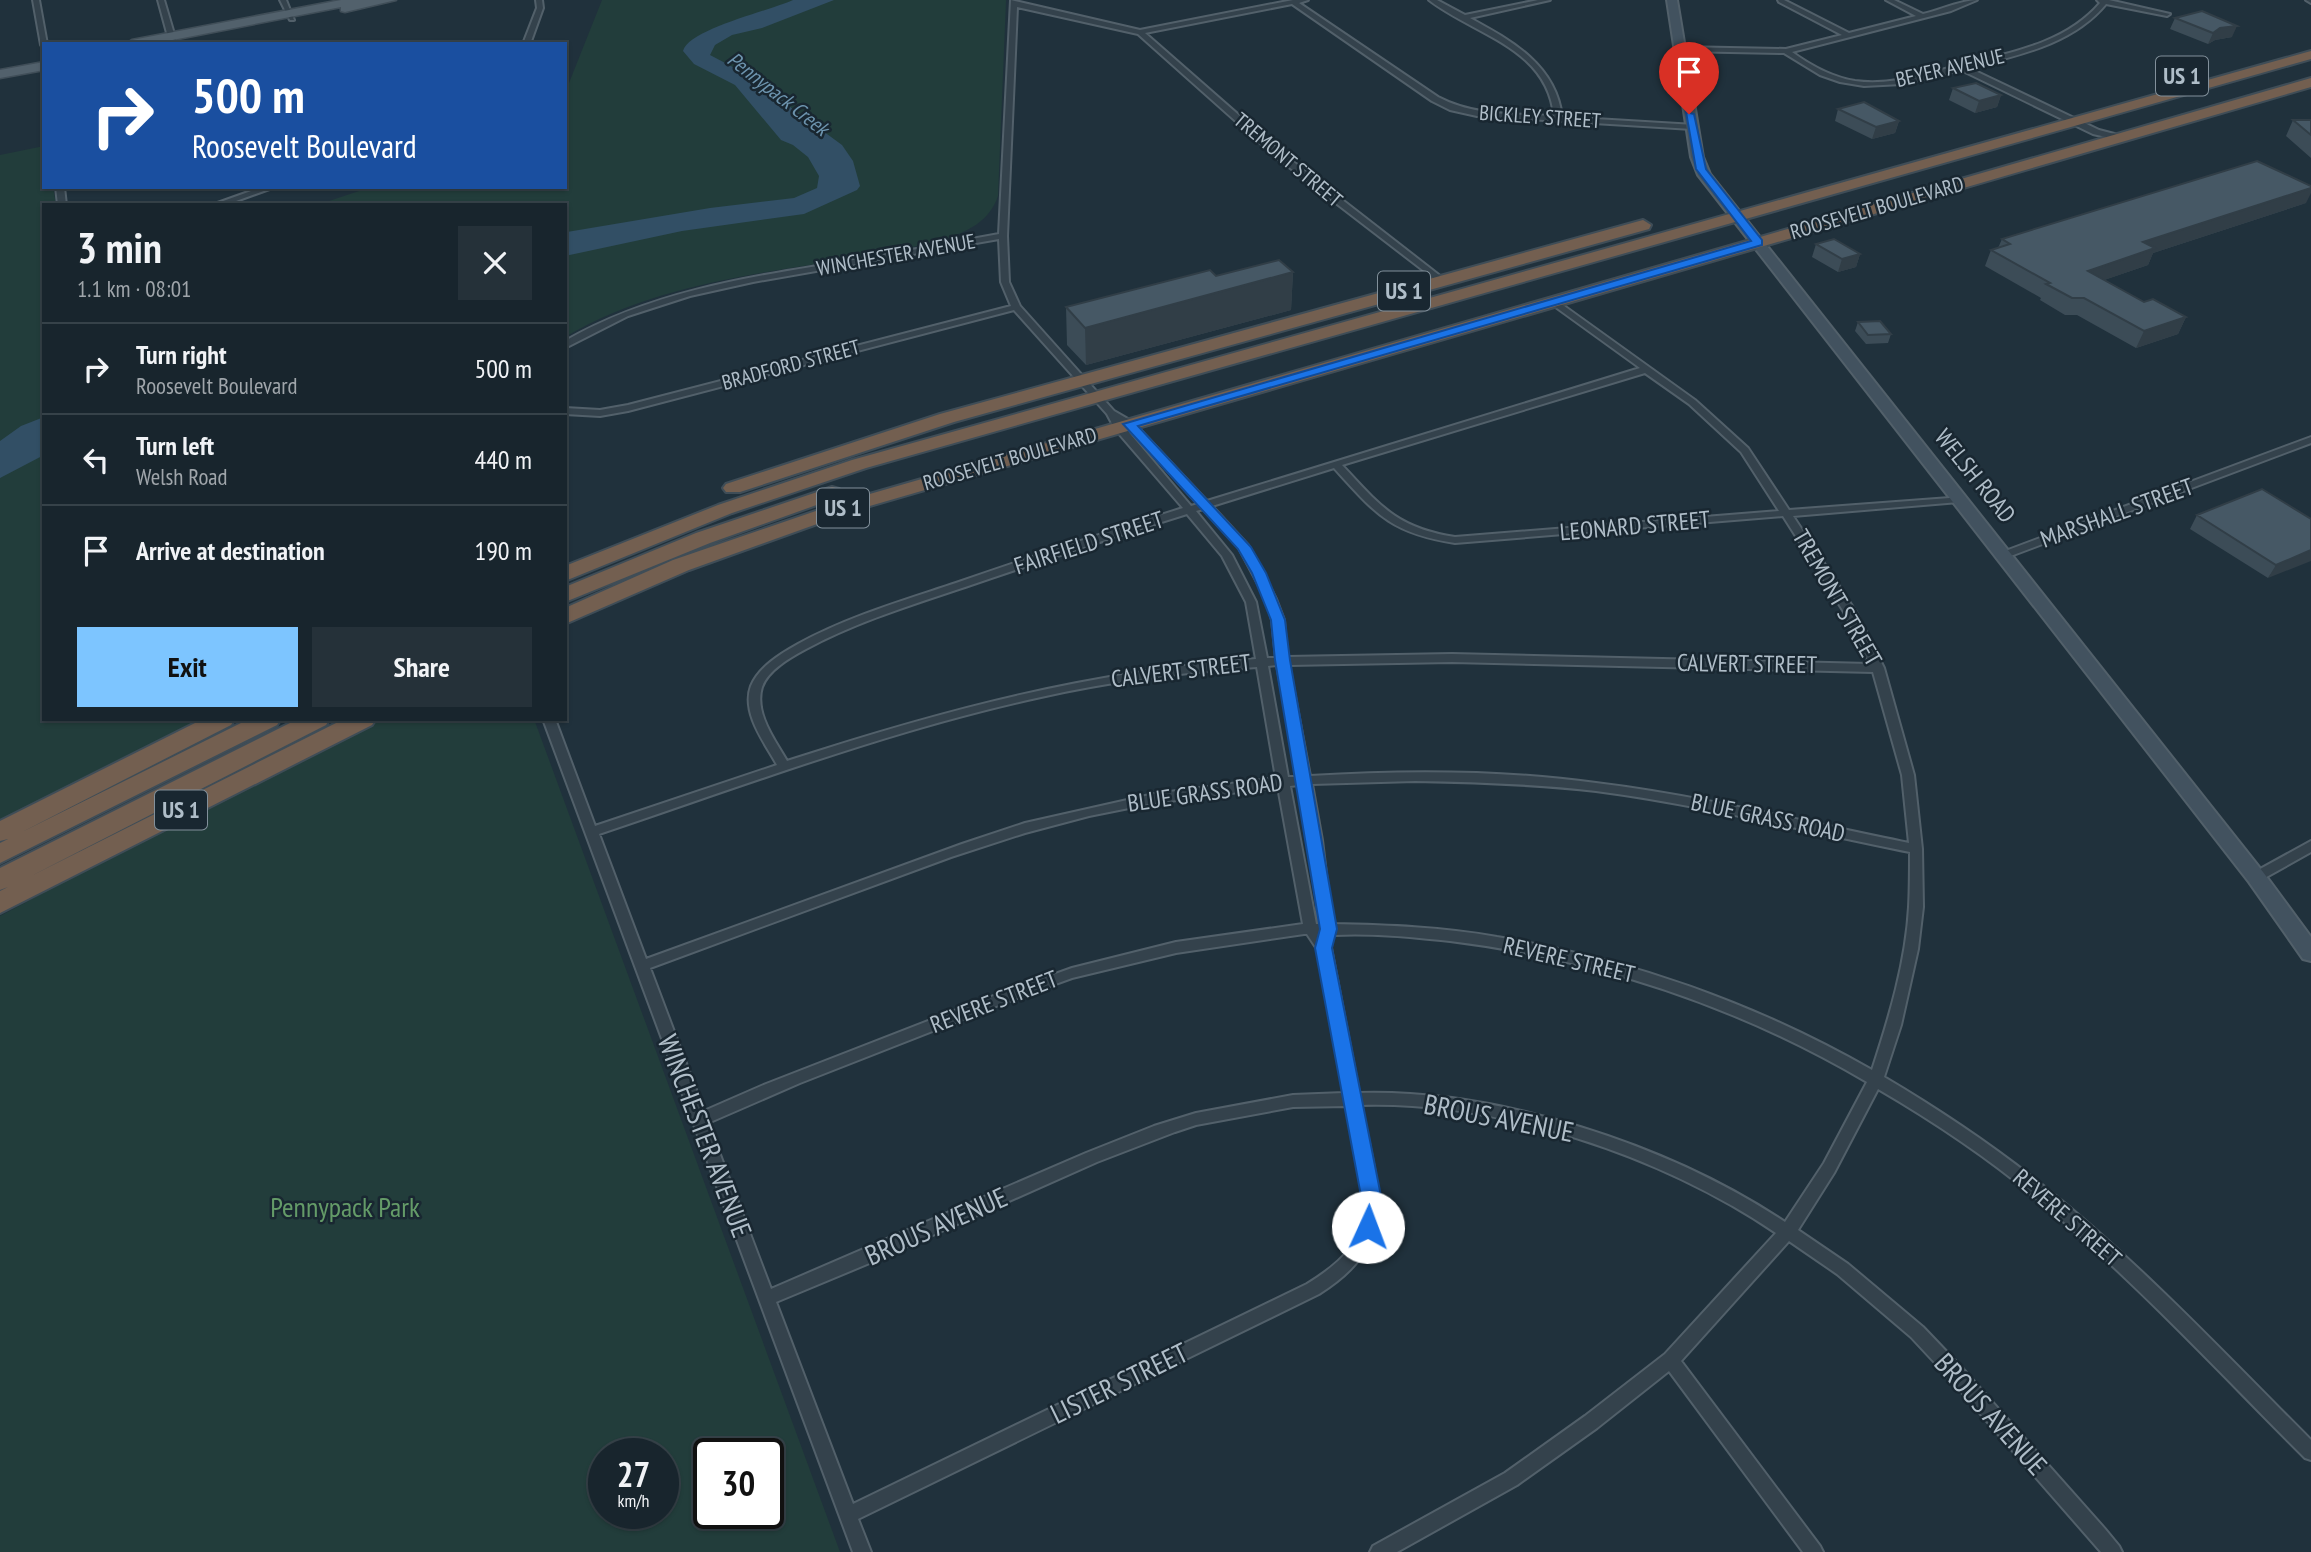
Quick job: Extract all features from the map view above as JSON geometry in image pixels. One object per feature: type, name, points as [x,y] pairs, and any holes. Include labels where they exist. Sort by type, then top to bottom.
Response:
[{"type":"highway","name":"US 1","points":[[2095,100],[2311,40]]},
{"type":"highway","name":"ROOSEVELT BOULEVARD","points":[[567,554],[815,459],[1082,381],[1441,281],[1735,205],[2031,134],[2072,114],[2311,55]]},
{"type":"highway","name":"ROOSEVELT BOULEVARD","points":[[567,616],[681,565],[815,516],[1120,421],[1753,237],[2024,165],[2311,70]]},
{"type":"highway","name":"ROOSEVELT BOULEVARD","points":[[567,595],[668,551],[804,502],[1120,421],[1553,302],[1939,177],[2107,137],[2311,82]]},
{"type":"highway","name":"ROOSEVELT BOULEVARD","points":[[1848,168],[2053,112],[2072,114]]},
{"type":"highway","points":[[1927,146],[2031,134]]},
{"type":"highway","points":[[1939,177],[2024,165]]},
{"type":"highway","name":"ROOSEVELT BOULEVARD","points":[[567,573],[690,522],[792,486],[1735,205]]},
{"type":"highway","points":[[681,565],[804,502]]},
{"type":"highway","name":"US 1","points":[[0,832],[219,721]]},
{"type":"highway","points":[[190,736],[231,721]]},
{"type":"highway","name":"US 1","points":[[0,853],[265,721]]},
{"type":"highway","name":"US 1","points":[[0,880],[316,721]]},
{"type":"highway","name":"US 1","points":[[0,903],[360,721]]},
{"type":"main road","points":[[171,42],[359,0]]},
{"type":"main road","points":[[291,16],[390,0]]},
{"type":"main road","points":[[0,67],[42,60]]},
{"type":"main road","points":[[0,74],[42,66]]},
{"type":"street","points":[[36,0],[43,42]]},
{"type":"street","points":[[161,0],[171,42]]},
{"type":"street","points":[[284,0],[291,16]]},
{"type":"street","points":[[527,42],[540,8],[539,0]]},
{"type":"street","points":[[1014,2],[1140,32],[1305,0]]},
{"type":"street","points":[[1432,0],[1499,39],[1538,69],[1553,90],[1558,119]]},
{"type":"street","points":[[1462,18],[1547,0]]},
{"type":"street","name":"WELSH ROAD","points":[[1672,0],[1701,169],[1735,205],[1753,237],[2256,877],[2311,953]]},
{"type":"street","points":[[1889,0],[1921,16]]},
{"type":"street","points":[[1680,49],[1786,51],[1949,10],[1974,0]]},
{"type":"street","points":[[2096,0],[2167,14]]},
{"type":"street","points":[[1781,1],[1846,34]]},
{"type":"street","name":"BEYER AVENUE","points":[[1786,51],[1805,65],[1829,77],[1863,84],[1900,84],[2029,50],[2076,27],[2106,1]]},
{"type":"street","name":"WINCHESTER AVENUE","points":[[567,344],[629,312],[703,289],[1003,236],[1014,2]]},
{"type":"street","name":"BICKLEY STREET","points":[[1293,2],[1435,99],[1453,108],[1477,114],[1692,127]]},
{"type":"street","name":"TREMONT STREET","points":[[1140,32],[1279,155],[1441,281]]},
{"type":"street","points":[[1961,67],[2053,112]]},
{"type":"street","points":[[2072,114],[2107,137]]},
{"type":"street","points":[[222,203],[265,189]]},
{"type":"street","points":[[1003,236],[1005,282],[1016,307],[1198,508],[1244,547],[1259,573],[1278,620],[1282,660],[1305,779],[1329,929],[1324,948]]},
{"type":"street","name":"TREMONT STREET","points":[[1379,1552],[1511,1479],[1671,1360],[1789,1230],[1829,1168],[1876,1079],[1894,1025],[1911,949],[1916,907],[1916,849],[1909,775],[1878,668],[1850,612],[1745,450],[1692,402],[1553,302]]},
{"type":"street","name":"BRADFORD STREET","points":[[567,411],[600,413],[628,408],[1016,307]]},
{"type":"street","name":"FAIRFIELD STREET","points":[[784,768],[755,711],[755,692],[761,678],[789,652],[908,603],[1198,508],[1644,370]]},
{"type":"street","name":"MARSHALL STREET","points":[[2004,555],[2311,440]]},
{"type":"street","name":"LEONARD STREET","points":[[1336,465],[1399,526],[1430,537],[1455,540],[1959,499]]},
{"type":"street","points":[[1198,508],[1227,555],[1251,602],[1311,929],[1324,948],[1354,1098]]},
{"type":"street","name":"CALVERT STREET","points":[[591,832],[930,721],[1009,700],[1118,678],[1262,661],[1377,656],[1878,668]]},
{"type":"street","name":"WINCHESTER AVENUE","points":[[550,721],[862,1552]]},
{"type":"street","name":"BLUE GRASS ROAD","points":[[641,966],[1022,829],[1166,796],[1283,781],[1413,775],[1536,781],[1603,788],[1693,803],[1916,849]]},
{"type":"street","points":[[2256,877],[2311,846]]},
{"type":"street","name":"REVERE STREET","points":[[699,1120],[793,1080],[1072,973],[1142,954],[1208,941],[1329,929],[1475,939],[1604,965],[1680,989],[1763,1021],[1876,1079],[1956,1130],[2057,1207],[2116,1259],[2311,1452]]},
{"type":"street","name":"LISTER STREET","points":[[848,1515],[1313,1289],[1350,1263],[1368,1227],[1372,1210],[1354,1098]]},
{"type":"street","name":"BROUS AVENUE","points":[[766,1298],[1080,1163],[1166,1129],[1236,1111],[1354,1098],[1438,1102],[1485,1109],[1570,1129],[1615,1144],[1728,1194],[1789,1230],[1867,1289],[1917,1333],[1959,1376],[2113,1552]]},
{"type":"street","points":[[1671,1360],[1814,1552]]},
{"type":"green space","points":[[602,0],[1006,0],[998,196],[983,219],[961,233],[943,240],[702,285],[609,315],[567,336],[567,203],[323,203],[365,189],[567,189],[567,88]]},
{"type":"green space","points":[[42,146],[42,189],[53,189],[56,203],[42,203],[42,721],[205,721],[13,818],[10,816],[0,820],[0,155]]},
{"type":"green space","name":"Pennypack Park","points":[[378,721],[535,721],[840,1552],[0,1552],[0,916],[45,892],[44,889]]},
{"type":"water","points":[[793,0],[834,0],[762,28],[732,35],[715,45],[710,55],[767,85],[786,104],[842,145],[853,161],[860,186],[857,190],[804,214],[682,231],[567,256],[567,232],[710,208],[794,198],[817,188],[819,176],[808,157],[793,145],[781,140],[735,85],[694,64],[683,51],[688,43],[699,35]]},
{"type":"water","points":[[42,418],[42,456],[0,478],[0,441],[21,426]]},
{"type":"building","points":[[2202,11],[2237,26],[2220,28],[2213,33],[2175,18]]},
{"type":"building","points":[[1976,83],[2001,95],[1979,101],[1953,88]]},
{"type":"building","points":[[1864,102],[1899,121],[1876,127],[1838,109]]},
{"type":"building","points":[[2293,120],[2311,120],[2311,135]]},
{"type":"building","points":[[2257,161],[2311,188],[2143,242],[2155,248],[2088,271],[2144,302],[2153,299],[2186,317],[2144,331],[2084,298],[2072,298],[1991,250],[2010,244],[2002,239]]},
{"type":"building","points":[[1834,239],[1860,254],[1842,259],[1816,244]]},
{"type":"building","points":[[1279,260],[1293,272],[1085,328],[1066,307],[1210,270],[1216,276]]},
{"type":"building","points":[[1880,321],[1891,334],[1868,335],[1858,322]]},
{"type":"building","points":[[2262,489],[2311,519],[2311,550],[2276,565],[2197,515]]},
{"type":"route","points":[[1368,1227],[1372,1210],[1371,1196],[1324,948],[1329,929],[1305,779],[1282,660],[1278,620],[1259,573],[1244,547],[1129,424],[1758,242],[1701,169],[1689,114]]},
{"type":"water label","name":"Pennypack Creek","points":[[778,94]]}]
